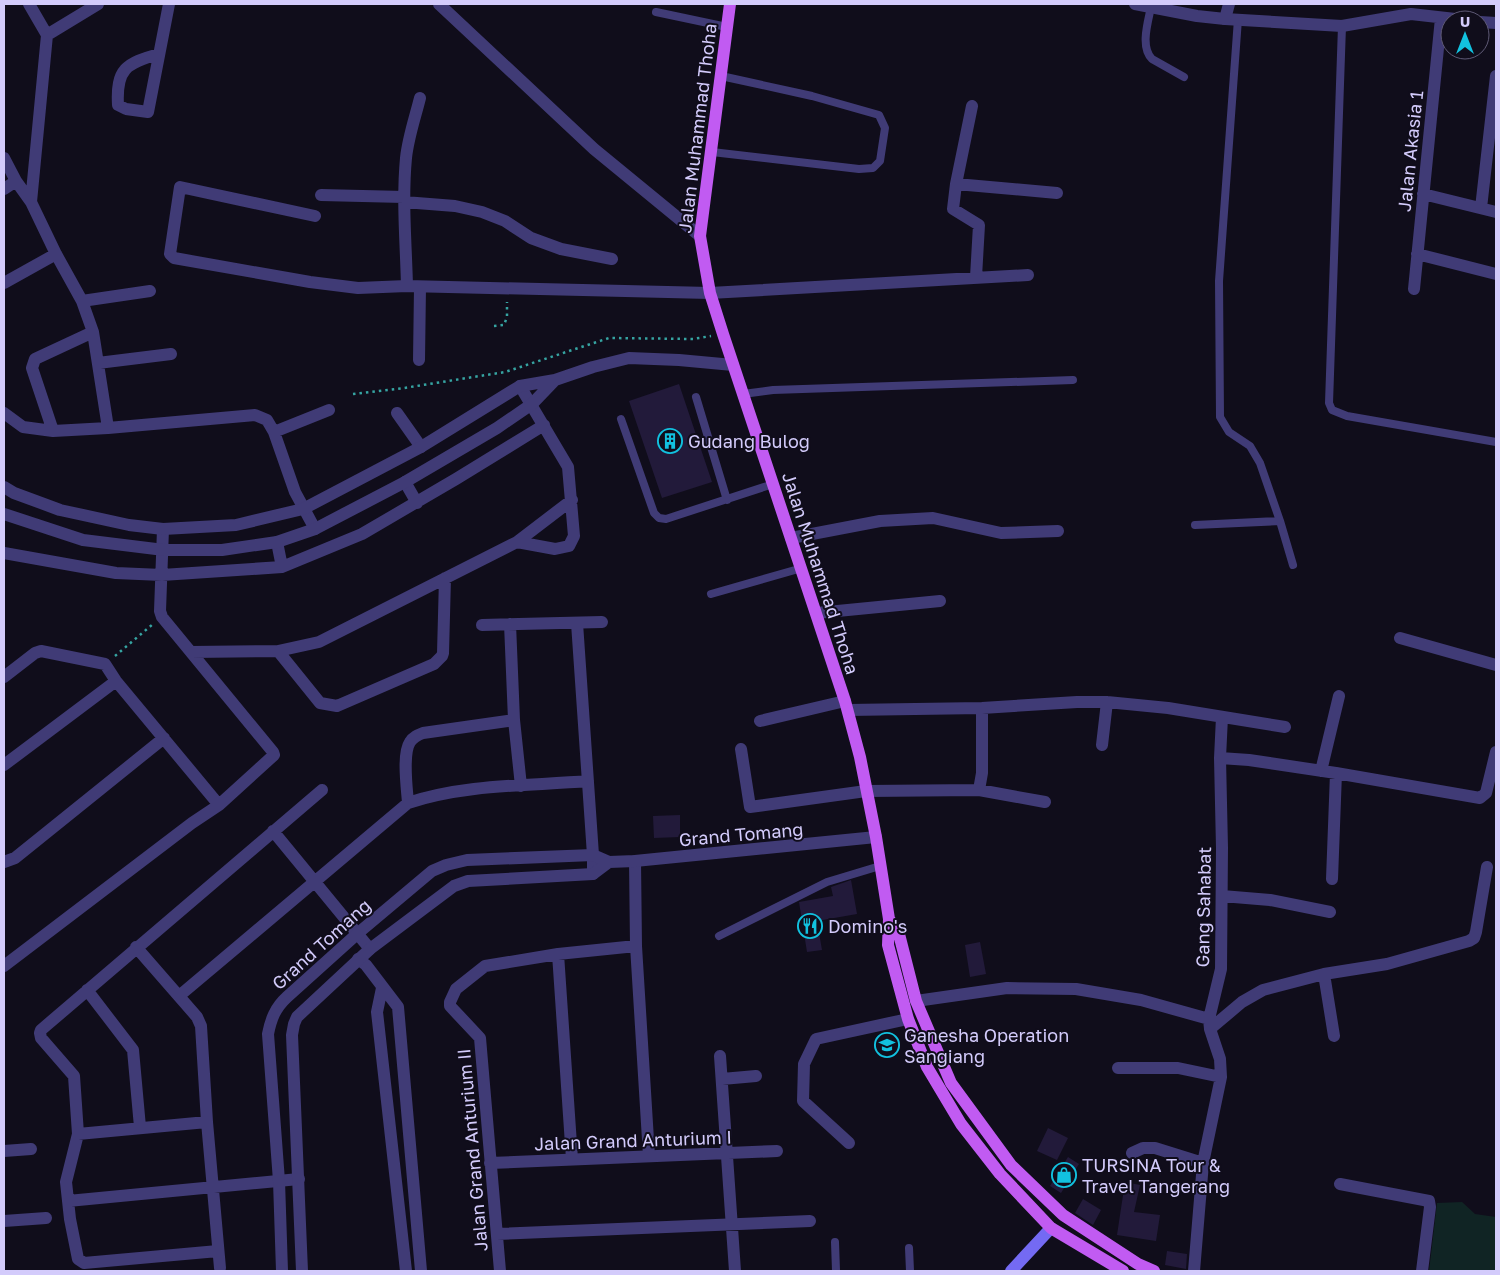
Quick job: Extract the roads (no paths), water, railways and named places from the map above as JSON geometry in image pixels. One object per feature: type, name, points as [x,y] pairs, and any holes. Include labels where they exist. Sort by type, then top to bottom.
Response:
[{"type":"main road","name":"Jalan Muhammad Thoha","points":[[730,4],[700,236],[710,293],[817,613],[860,757],[889,919],[888,945],[908,1019],[927,1067],[961,1124],[1000,1174],[1051,1228],[1123,1271]]},
{"type":"main road","name":"Jalan Muhammad Thoha","points":[[889,919],[899,934],[916,1001],[951,1084],[1011,1165],[1064,1215],[1136,1268],[1154,1271]]},
{"type":"main road","points":[[1000,1174],[1011,1165]]},
{"type":"main road","points":[[1011,1271],[1051,1228]]},
{"type":"street","points":[[29,4],[46,35],[31,202]]},
{"type":"street","points":[[46,35],[98,4]]},
{"type":"street","points":[[159,54],[129,65],[122,74],[118,90],[118,105],[126,110],[148,112],[169,4]]},
{"type":"street","points":[[439,4],[594,149],[700,236]]},
{"type":"street","points":[[1135,4],[1232,19],[1342,26],[1411,14],[1440,18]]},
{"type":"street","points":[[1229,4],[1232,19]]},
{"type":"street","name":"Jalan Akasia 1","points":[[1414,289],[1440,28]]},
{"type":"street","points":[[1481,208],[1496,76]]},
{"type":"street","points":[[419,360],[414,286],[404,199],[406,158],[420,98]]},
{"type":"street","points":[[972,106],[956,184],[953,209],[979,225],[976,277]]},
{"type":"street","points":[[4,158],[16,181],[31,202],[56,254],[82,301],[93,332],[108,428]]},
{"type":"street","points":[[4,189],[16,181]]},
{"type":"street","points":[[956,184],[1057,193]]},
{"type":"street","points":[[315,216],[180,187],[170,254],[174,258],[310,282],[358,288],[414,286],[710,293],[1028,274]]},
{"type":"street","points":[[1424,194],[1496,212]]},
{"type":"street","points":[[321,196],[404,199],[455,206],[482,212],[505,221],[530,238],[561,249],[612,259]]},
{"type":"street","points":[[4,283],[56,254]]},
{"type":"street","points":[[1417,254],[1496,274]]},
{"type":"street","points":[[82,301],[150,291]]},
{"type":"street","points":[[54,431],[32,368],[35,359],[93,332]]},
{"type":"street","points":[[98,363],[171,354]]},
{"type":"street","points":[[555,380],[532,404],[497,428],[405,482],[315,529],[277,542],[222,550],[164,550],[83,540],[4,515],[9,490],[60,510],[129,525],[163,529],[236,525],[303,509],[421,447],[520,386],[555,380],[593,367],[629,358],[733,364]]},
{"type":"street","points":[[517,542],[555,549],[569,546],[574,536],[568,467],[520,386]]},
{"type":"street","points":[[274,432],[329,410]]},
{"type":"street","points":[[4,413],[23,427],[54,431],[255,415],[267,420],[274,432],[295,492],[315,529]]},
{"type":"street","points":[[397,413],[421,447]]},
{"type":"street","points":[[4,554],[116,573],[162,575],[282,567],[362,534],[544,425]]},
{"type":"street","points":[[405,482],[416,503]]},
{"type":"street","points":[[191,652],[278,652],[319,642],[517,542],[572,500]]},
{"type":"street","points":[[791,538],[880,521],[933,518],[1001,533],[1058,531]]},
{"type":"street","points":[[4,966],[192,823],[219,805],[274,755],[162,617],[160,611],[164,550],[163,529]]},
{"type":"street","points":[[277,542],[282,567]]},
{"type":"street","points":[[278,652],[320,703],[337,706],[434,664],[443,653],[445,578]]},
{"type":"street","points":[[817,613],[940,600]]},
{"type":"street","points":[[482,625],[602,622]]},
{"type":"street","points":[[577,623],[593,874]]},
{"type":"street","points":[[510,624],[514,720],[522,786]]},
{"type":"street","points":[[1400,638],[1496,665]]},
{"type":"street","points":[[4,677],[41,650],[105,664],[116,681],[219,805]]},
{"type":"street","points":[[4,765],[116,681]]},
{"type":"street","points":[[1321,771],[1339,696]]},
{"type":"street","points":[[760,720],[846,706],[982,708],[1106,702],[1168,708],[1285,727]]},
{"type":"street","points":[[1102,745],[1106,702]]},
{"type":"street","points":[[979,790],[982,773],[982,708]]},
{"type":"street","name":"Gang Sahabat","points":[[1210,1024],[1221,969],[1220,758],[1222,717]]},
{"type":"street","points":[[408,803],[406,752],[411,740],[416,735],[514,720]]},
{"type":"street","points":[[4,862],[15,858],[164,738]]},
{"type":"street","points":[[741,749],[750,808],[866,791],[979,790],[1045,802]]},
{"type":"street","points":[[1220,758],[1249,760],[1336,773],[1483,798],[1486,793],[1496,752]]},
{"type":"street","points":[[1332,879],[1336,773]]},
{"type":"street","points":[[179,996],[408,803],[430,796],[474,788],[588,781]]},
{"type":"street","points":[[218,1251],[84,1263],[78,1260],[66,1182],[78,1134],[74,1076],[41,1038],[40,1033],[87,990],[322,790]]},
{"type":"street","points":[[273,831],[370,949]]},
{"type":"street","name":"Grand Tomang","points":[[282,1271],[279,1181],[268,1034],[271,1020],[280,1003],[357,934],[432,871],[446,865],[468,860],[593,855],[609,862],[635,861],[876,838]]},
{"type":"street","points":[[635,861],[636,946],[649,1156]]},
{"type":"street","points":[[593,874],[609,862]]},
{"type":"street","points":[[1210,1024],[1263,990],[1324,974],[1387,964],[1469,941],[1474,938],[1476,932],[1487,867]]},
{"type":"street","name":"Grand Tomang","points":[[302,1271],[292,1035],[297,1017],[358,959],[454,886],[468,881],[593,874]]},
{"type":"street","points":[[1222,896],[1270,900],[1330,912]]},
{"type":"street","name":"Jalan Grand Anturium II","points":[[500,1271],[480,1038],[450,1006],[450,1002],[456,989],[485,966],[558,954],[636,946]]},
{"type":"street","points":[[136,948],[197,1017],[201,1026],[207,1122],[220,1268]]},
{"type":"street","points":[[558,954],[572,1160]]},
{"type":"street","points":[[358,959],[366,965],[398,1007],[421,1271]]},
{"type":"street","points":[[1324,974],[1334,1036]]},
{"type":"street","points":[[382,988],[377,1012],[406,1271]]},
{"type":"street","points":[[916,1001],[1007,988],[1076,989],[1141,1000],[1210,1024]]},
{"type":"street","points":[[87,990],[133,1050],[140,1127]]},
{"type":"street","points":[[377,1012],[398,1007]]},
{"type":"street","points":[[849,1142],[803,1101],[804,1064],[816,1039],[908,1019]]},
{"type":"street","points":[[1194,1271],[1203,1163],[1221,1077],[1220,1059],[1210,1024]]},
{"type":"street","points":[[720,1056],[736,1271]]},
{"type":"street","points":[[1118,1068],[1178,1068],[1221,1077]]},
{"type":"street","points":[[722,1079],[756,1076]]},
{"type":"street","points":[[78,1134],[207,1122]]},
{"type":"street","points":[[1132,1154],[1143,1148],[1155,1148],[1203,1163]]},
{"type":"street","points":[[4,1151],[31,1149]]},
{"type":"street","name":"Jalan Grand Anturium I","points":[[490,1163],[777,1151]]},
{"type":"street","points":[[68,1201],[298,1180]]},
{"type":"street","points":[[1340,1184],[1429,1201],[1430,1207],[1422,1271]]},
{"type":"street","points":[[397,1187],[413,1185]]},
{"type":"street","points":[[4,1221],[46,1218]]},
{"type":"street","points":[[497,1234],[810,1221]]},
{"type":"lane","points":[[1150,7],[1146,39],[1148,55],[1184,77]]},
{"type":"lane","points":[[656,12],[727,27]]},
{"type":"lane","points":[[1232,19],[1219,281],[1220,417],[1229,432],[1250,446],[1260,463],[1293,565]]},
{"type":"lane","points":[[1342,26],[1328,403],[1332,410],[1347,416],[1496,442]]},
{"type":"lane","points":[[712,152],[859,169],[873,168],[880,161],[885,128],[879,116],[872,113],[812,96],[721,76]]},
{"type":"lane","points":[[743,394],[773,390],[1074,380]]},
{"type":"lane","points":[[696,397],[727,500]]},
{"type":"lane","points":[[621,419],[654,513],[659,518],[666,519],[773,484]]},
{"type":"lane","points":[[1195,525],[1280,521]]},
{"type":"lane","points":[[711,594],[802,568]]},
{"type":"lane","points":[[719,936],[827,882],[880,866]]},
{"type":"lane","points":[[835,1242],[836,1271]]},
{"type":"lane","points":[[909,1248],[910,1271]]},
{"type":"place","name":"Gudang Bulog","points":[[670,441]]},
{"type":"place","name":"Domino's","points":[[810,926]]},
{"type":"place","name":"Ganesha Operation Sangiang","points":[[887,1045]]},
{"type":"place","name":"TURSINA Tour & Travel Tangerang","points":[[1064,1175]]}]
